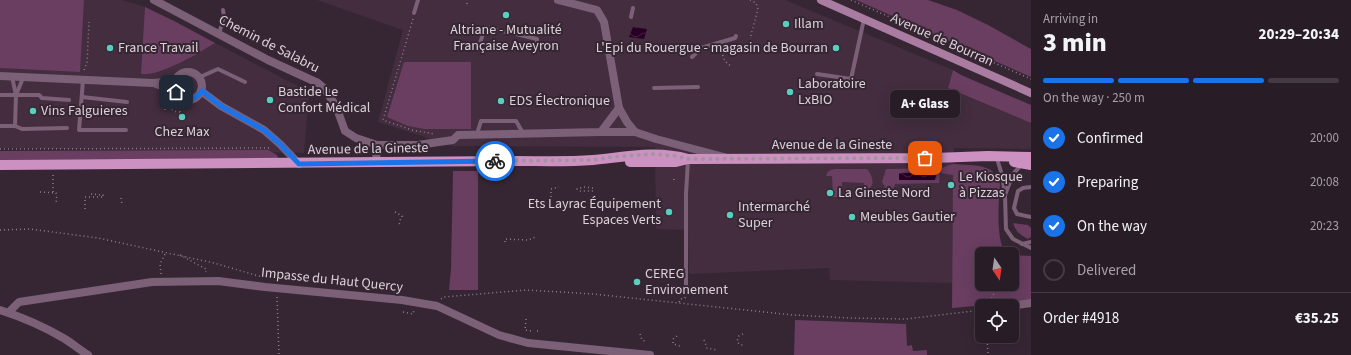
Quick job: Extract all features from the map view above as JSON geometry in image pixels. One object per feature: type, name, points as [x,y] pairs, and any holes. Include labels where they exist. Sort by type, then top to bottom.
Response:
[{"type":"main road","name":"Avenue de Bourran","points":[[821,0],[1031,93]]},
{"type":"main road","name":"Avenue de la Gineste","points":[[0,165],[299,164],[593,160],[646,163],[676,162],[688,159],[732,160],[976,157]]},
{"type":"main road","points":[[976,157],[1031,157]]},
{"type":"main road","points":[[976,157],[998,162],[1027,164]]},
{"type":"street","name":"Chemin de Salabru","points":[[154,0],[318,83],[324,88],[336,106],[345,131],[356,138],[377,145],[418,145],[453,140],[458,135],[477,134],[635,132],[732,160]]},
{"type":"street","points":[[558,0],[597,10],[604,22],[619,108],[626,122],[635,132]]},
{"type":"street","points":[[184,72],[193,72],[200,77],[202,91],[196,98],[187,100],[178,96],[174,89],[175,81],[180,74],[184,72]]},
{"type":"street","points":[[0,76],[153,83],[175,81]]},
{"type":"street","points":[[153,83],[176,92]]},
{"type":"street","points":[[202,91],[221,106],[264,130],[299,164]]},
{"type":"street","points":[[601,132],[619,108]]},
{"type":"street","points":[[376,162],[377,145]]},
{"type":"street","name":"Impasse du Haut Quercy","points":[[9,312],[19,302],[145,283],[218,281],[402,300],[436,306],[499,335],[528,343],[650,355]]},
{"type":"street","points":[[1019,305],[1031,304]]},
{"type":"street","points":[[0,310],[9,312],[66,340],[88,355]]},
{"type":"lane","points":[[414,13],[418,0]]},
{"type":"lane","points":[[631,17],[633,8]]},
{"type":"lane","points":[[219,34],[224,16],[223,10]]},
{"type":"lane","points":[[817,74],[851,79],[864,19]]},
{"type":"lane","points":[[478,50],[485,27],[536,39],[537,49]]},
{"type":"lane","points":[[692,57],[701,48],[727,41],[735,38],[736,36]]},
{"type":"lane","points":[[200,77],[218,69],[245,82]]},
{"type":"lane","points":[[12,76],[16,95],[15,126]]},
{"type":"lane","points":[[16,95],[23,77]]},
{"type":"lane","points":[[83,80],[78,130],[126,130]]},
{"type":"lane","points":[[654,88],[698,87]]},
{"type":"lane","points":[[0,94],[39,96],[42,98],[69,100]]},
{"type":"lane","points":[[82,97],[127,102]]},
{"type":"lane","points":[[477,134],[481,121],[516,121],[523,134]]},
{"type":"lane","points":[[0,126],[15,126],[22,129],[66,128]]},
{"type":"lane","points":[[686,287],[686,194],[688,159]]},
{"type":"lane","points":[[998,162],[1002,175],[1005,195],[1006,229],[1013,239],[1031,248]]},
{"type":"lane","points":[[1005,195],[1013,174],[1027,164]]},
{"type":"lane","points":[[1031,187],[1023,188],[1018,191],[1014,208],[1017,214],[1031,217]]},
{"type":"lane","points":[[1021,244],[1031,242]]},
{"type":"path","points":[[467,4],[468,0]]},
{"type":"path","points":[[749,0],[756,3],[758,9],[750,39]]},
{"type":"path","points":[[851,0],[1031,79]]},
{"type":"path","points":[[414,13],[383,120],[412,130],[439,134]]},
{"type":"path","points":[[84,70],[87,63],[89,22]]},
{"type":"path","points":[[717,50],[722,51],[724,59],[731,66]]},
{"type":"path","points":[[162,97],[165,104],[165,110]]},
{"type":"path","points":[[165,104],[173,111],[180,114],[180,107]]},
{"type":"path","points":[[0,150],[271,148],[280,144]]},
{"type":"path","points":[[53,174],[53,193]]},
{"type":"path","points":[[593,188],[584,187],[577,189],[579,191],[595,191]]},
{"type":"path","points":[[551,197],[551,189],[559,188]]},
{"type":"path","points":[[40,192],[56,193],[57,200],[55,203]]},
{"type":"path","points":[[85,209],[85,198],[102,197],[103,195],[91,194]]},
{"type":"path","points":[[121,198],[122,204]]},
{"type":"path","points":[[395,212],[402,216],[399,226]]},
{"type":"path","points":[[0,230],[30,229],[98,238],[178,254],[262,276],[265,287]]},
{"type":"path","points":[[505,242],[505,239],[528,240],[536,237]]},
{"type":"path","points":[[161,282],[160,264],[166,252]]},
{"type":"path","points":[[178,254],[206,269],[205,281]]},
{"type":"path","points":[[679,303],[680,299],[685,298],[686,287]]},
{"type":"path","points":[[277,288],[279,355]]},
{"type":"path","points":[[436,306],[444,297],[526,290],[593,294],[793,315],[850,318],[906,319],[975,311]]},
{"type":"path","points":[[403,312],[413,314],[414,308]]},
{"type":"path","points":[[526,319],[524,330],[532,331]]},
{"type":"path","points":[[640,334],[642,340],[647,342]]},
{"type":"path","points":[[743,334],[739,336],[737,341],[739,344],[745,346]]},
{"type":"path","points":[[677,336],[673,339],[673,344],[680,346]]},
{"type":"path","points":[[704,340],[707,348],[717,350]]},
{"type":"path","points":[[987,343],[988,355]]},
{"type":"shaded area","points":[[0,0],[122,0],[145,7],[176,22],[309,92],[304,153],[0,148]]},
{"type":"shaded area","points":[[0,0],[84,0],[80,72],[0,68]]},
{"type":"shaded area","points":[[317,0],[785,0],[953,70],[948,88],[1031,123],[1031,149],[954,148],[952,283],[830,280],[829,268],[689,274],[688,230],[656,229],[655,147],[453,146],[378,122],[403,30]]},
{"type":"shaded area","points":[[856,0],[928,0],[957,10],[1031,49],[1031,77]]},
{"type":"shaded area","points":[[145,7],[215,43],[168,68],[149,74],[141,74]]},
{"type":"shaded area","points":[[404,62],[471,62],[471,129],[424,129],[408,126],[387,117]]},
{"type":"shaded area","points":[[953,70],[961,75],[1031,105],[1031,123],[948,88]]},
{"type":"shaded area","points":[[268,150],[277,155],[278,158],[0,160],[0,151]]},
{"type":"shaded area","points":[[949,165],[982,166],[993,172],[1000,184],[998,216],[999,234],[1003,247],[975,247],[975,291],[1019,291],[1019,255],[1031,256],[1031,301],[1019,302],[1019,299],[975,299],[975,306],[952,308],[953,175],[940,173],[939,183],[895,184],[893,190],[886,189],[882,182],[886,169],[942,168]]},
{"type":"shaded area","points":[[835,169],[867,169],[872,178],[872,185],[868,189],[864,189],[864,183],[842,182],[842,197],[833,197],[832,176],[826,176],[829,171]]},
{"type":"shaded area","points":[[453,171],[478,171],[478,290],[449,290],[451,269]]},
{"type":"shaded area","points":[[1013,223],[1028,225],[1031,228],[1031,237],[1028,239],[1021,235],[1015,229]]},
{"type":"shaded area","points":[[795,320],[906,324],[907,346],[912,345],[913,351],[927,350],[927,355],[794,355]]},
{"type":"water","points":[[633,27],[647,29],[644,39],[629,37]]},
{"type":"water","points":[[937,172],[935,180],[899,180],[899,173]]},
{"type":"way so far","points":[[495,161],[593,160],[653,154],[676,156],[688,159],[732,160],[925,158]]},
{"type":"place","name":"Altriane - Mutualité Française Aveyron","points":[[506,15]]},
{"type":"place","name":"Illam","points":[[786,24]]},
{"type":"place","name":"France Travail","points":[[110,48]]},
{"type":"place","name":"L'Epi du Rouergue - magasin de Bourran","points":[[836,48]]},
{"type":"place","name":"Laboratoire LxBIO","points":[[790,92]]},
{"type":"place","name":"Bastide Le Confort Médical","points":[[270,100]]},
{"type":"place","name":"EDS Électronique","points":[[501,101]]},
{"type":"place","name":"Vins Falguieres","points":[[33,111]]},
{"type":"place","name":"Chez Max","points":[[182,117]]},
{"type":"place","name":"A+ Glass","points":[[925,158]]},
{"type":"place","name":"Le Kiosque à Pizzas","points":[[951,185]]},
{"type":"place","name":"La Gineste Nord","points":[[830,193]]},
{"type":"place","name":"Ets Layrac Équipement Espaces Verts","points":[[669,212]]},
{"type":"place","name":"Intermarché Super","points":[[730,215]]},
{"type":"place","name":"Meubles Gautier","points":[[852,217]]},
{"type":"place","name":"CEREG Environement","points":[[637,282]]},
{"type":"route","points":[[176,92],[178,96],[187,100],[196,98],[202,91],[221,106],[264,130],[299,164],[495,161]]}]
